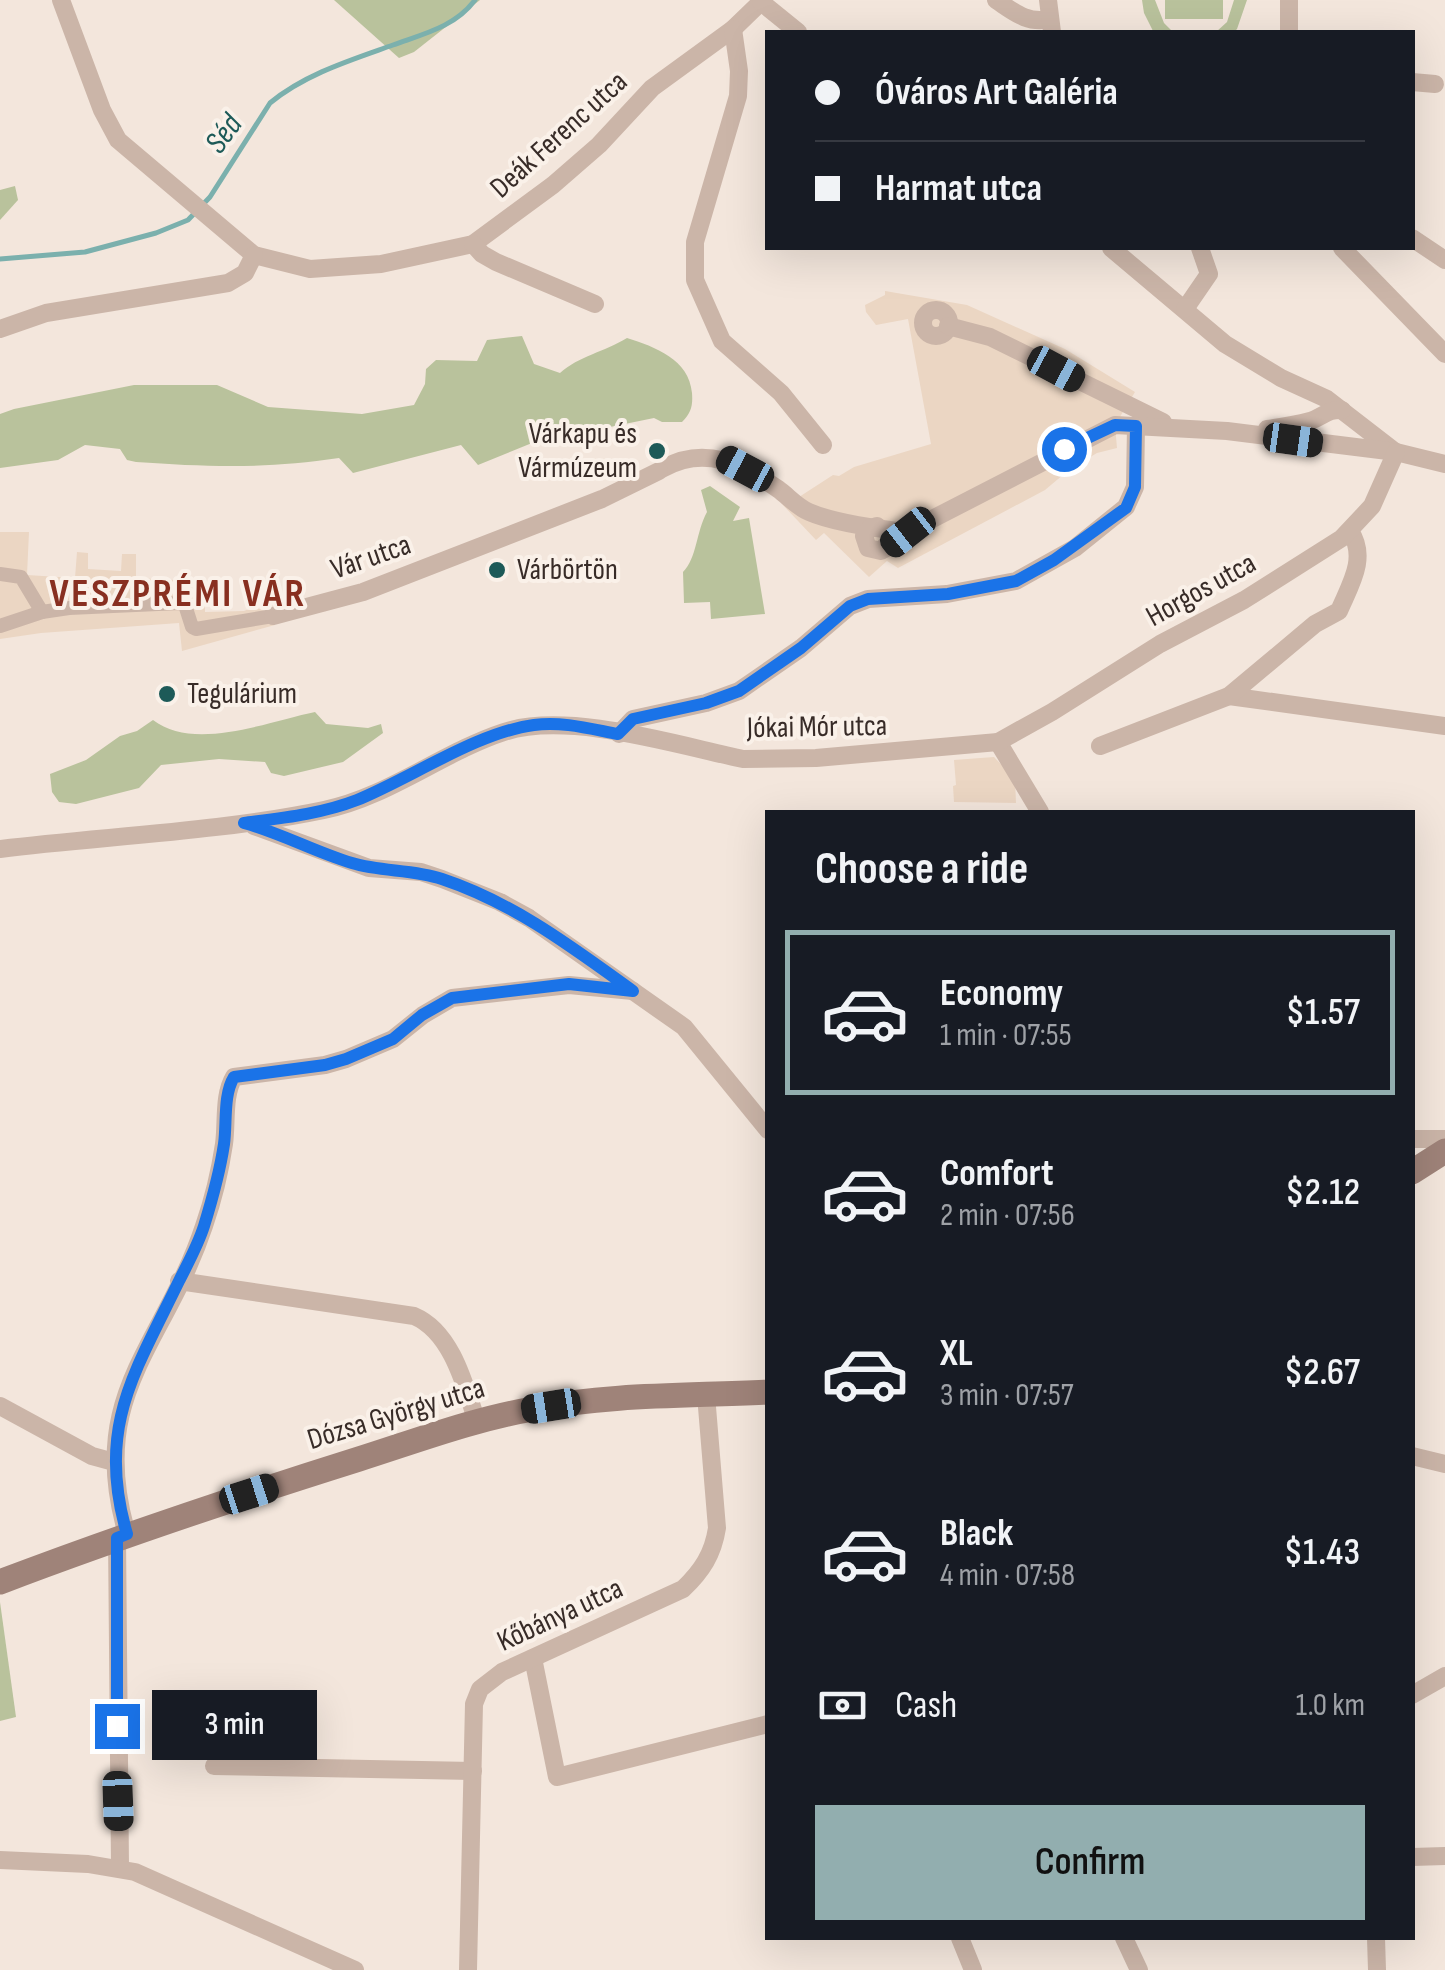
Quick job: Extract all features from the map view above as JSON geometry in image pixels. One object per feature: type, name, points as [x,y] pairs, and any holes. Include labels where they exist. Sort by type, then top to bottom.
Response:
[{"type":"main road","points":[[1415,1170],[1445,1151]]},
{"type":"main road","name":"Dózsa György utca","points":[[0,1582],[122,1536],[477,1422],[572,1402],[765,1392]]},
{"type":"street","name":"Deák Ferenc utca","points":[[61,0],[102,110],[118,140],[254,255],[310,269],[381,264],[473,244],[553,186],[652,88],[732,29],[760,1]]},
{"type":"street","points":[[996,0],[1021,18],[1050,21]]},
{"type":"street","points":[[1289,0],[1289,30]]},
{"type":"street","points":[[760,1],[796,30]]},
{"type":"street","points":[[732,29],[739,71],[738,96],[695,242],[695,280],[722,341],[781,393],[823,446]]},
{"type":"street","points":[[1415,82],[1435,84]]},
{"type":"street","points":[[1415,240],[1445,260]]},
{"type":"street","points":[[473,244],[496,262],[594,304]]},
{"type":"street","points":[[1113,250],[1247,359],[1316,392],[1396,452]]},
{"type":"street","points":[[1185,309],[1209,274],[1201,250]]},
{"type":"street","points":[[1344,250],[1445,354]]},
{"type":"street","points":[[0,329],[46,314],[228,282],[245,273],[254,255]]},
{"type":"street","points":[[948,326],[990,337],[1178,428]]},
{"type":"street","points":[[1227,430],[1293,426],[1318,418],[1326,411],[1342,410]]},
{"type":"street","points":[[1318,418],[1317,433],[1326,444]]},
{"type":"street","points":[[880,527],[866,532],[864,541],[872,551],[885,549],[908,532],[1115,425],[1227,430],[1396,452],[1445,464]]},
{"type":"street","points":[[618,734],[633,719],[706,703],[739,691],[801,648],[850,606],[868,599],[948,594],[1016,581],[1075,548],[1126,508],[1135,487],[1136,426]]},
{"type":"street","name":"Horgos utca","points":[[998,742],[1160,644],[1244,600],[1350,531],[1372,506],[1396,452]]},
{"type":"street","name":"Vár utca","points":[[0,626],[42,612],[180,603],[185,605],[196,629],[273,616],[363,592],[602,499],[689,458],[727,459],[803,510],[821,517],[908,532]]},
{"type":"street","points":[[1100,746],[1229,696],[1314,624],[1338,612],[1360,559],[1358,542],[1350,531]]},
{"type":"street","points":[[0,574],[21,577],[42,612]]},
{"type":"street","points":[[1229,696],[1445,726]]},
{"type":"street","name":"Jókai Mór utca","points":[[0,849],[244,823],[329,809],[357,800],[503,732],[536,724],[769,760],[998,742]]},
{"type":"street","points":[[998,742],[1039,810]]},
{"type":"street","points":[[244,823],[348,862],[369,868],[421,872],[500,902],[553,933],[694,1036],[765,1126]]},
{"type":"street","points":[[120,1867],[110,1837],[122,1536],[114,1462],[124,1397],[204,1226],[223,1149],[228,1086],[234,1077],[346,1059],[393,1039],[422,1015],[452,998],[569,984],[633,991]]},
{"type":"street","points":[[1415,1139],[1445,1139]]},
{"type":"street","points":[[179,1281],[414,1316],[430,1322],[459,1368],[477,1422]]},
{"type":"street","name":"Kőbánya utca","points":[[468,1970],[474,1704],[480,1689],[491,1678],[682,1589],[700,1574],[715,1544],[717,1528],[706,1395]]},
{"type":"street","points":[[0,1406],[92,1456],[114,1462]]},
{"type":"street","points":[[1415,1457],[1445,1464]]},
{"type":"street","points":[[533,1658],[556,1777],[765,1725]]},
{"type":"street","points":[[1415,1694],[1445,1676]]},
{"type":"street","points":[[214,1766],[472,1770]]},
{"type":"street","points":[[0,1860],[46,1854],[120,1867],[356,1970]]},
{"type":"street","points":[[1415,1858],[1445,1856]]},
{"type":"street","points":[[961,1940],[973,1970]]},
{"type":"street","points":[[1125,1940],[1139,1970]]},
{"type":"street","points":[[1376,1940],[1377,1970]]},
{"type":"green space","points":[[334,0],[480,0],[414,52],[399,58]]},
{"type":"green space","points":[[1142,0],[1155,0],[1171,30],[1152,30]]},
{"type":"green space","points":[[1165,0],[1223,0],[1223,19],[1165,19]]},
{"type":"green space","points":[[1234,0],[1247,0],[1237,29],[1218,30],[1227,22]]},
{"type":"green space","points":[[15,186],[18,200],[0,220],[0,190]]},
{"type":"green space","points":[[522,336],[534,364],[560,373],[627,338],[659,350],[685,371],[692,406],[682,422],[654,418],[532,443],[478,465],[461,445],[353,473],[339,458],[262,465],[188,465],[136,462],[127,460],[120,449],[85,445],[58,460],[0,468],[0,414],[14,409],[134,385],[217,385],[268,407],[362,414],[414,405],[425,384],[426,369],[436,360],[477,361],[487,340]]},
{"type":"green space","points":[[710,486],[740,507],[733,521],[749,518],[765,614],[711,619],[710,602],[684,603],[683,572],[707,512],[701,490]]},
{"type":"green space","points":[[315,712],[326,724],[368,728],[381,724],[383,733],[343,762],[284,776],[271,773],[265,762],[219,759],[161,765],[139,788],[76,804],[59,802],[52,792],[50,774],[86,760],[120,736],[153,720],[189,734],[210,734]]},
{"type":"green space","points":[[0,1602],[16,1717],[0,1721]]},
{"type":"shaded area","points":[[885,291],[967,305],[1065,349],[1135,392],[1115,425],[1117,448],[1097,453],[1045,490],[898,568],[887,561],[869,577],[824,533],[816,540],[781,503],[799,497],[833,475],[931,444],[908,319],[876,325],[866,312],[865,305],[885,295]]},
{"type":"shaded area","points":[[0,532],[29,532],[27,575],[75,578],[77,552],[88,553],[88,569],[121,571],[122,554],[136,554],[136,578],[175,580],[205,606],[205,612],[254,607],[271,613],[275,625],[182,651],[179,623],[0,639]]},
{"type":"shaded area","points":[[994,757],[1015,779],[1016,803],[954,802],[954,760]]},
{"type":"waterway","name":"Séd","points":[[0,259],[85,252],[188,220],[210,197],[270,103],[329,69],[438,28],[458,17],[475,0]]},
{"type":"place","name":"Várkapu és Vármúzeum","points":[[657,451]]},
{"type":"place","name":"Várbörtön","points":[[497,570]]},
{"type":"place","name":"Tegulárium","points":[[167,694]]},
{"type":"district","name":"VESZPRÉMI VÁR","points":[[178,594]]},
{"type":"route","points":[[117,1726],[117,1538],[127,1534],[116,1498],[114,1462],[119,1415],[204,1226],[223,1149],[228,1086],[234,1077],[346,1059],[393,1039],[422,1015],[452,998],[569,984],[633,991],[553,933],[500,902],[421,872],[369,868],[348,862],[244,823],[329,809],[357,800],[503,732],[536,724],[569,725],[618,734],[633,719],[724,698],[801,648],[850,606],[868,599],[948,594],[1016,581],[1075,548],[1101,528],[1126,508],[1135,487],[1136,426],[1115,425],[1064,449]]}]
